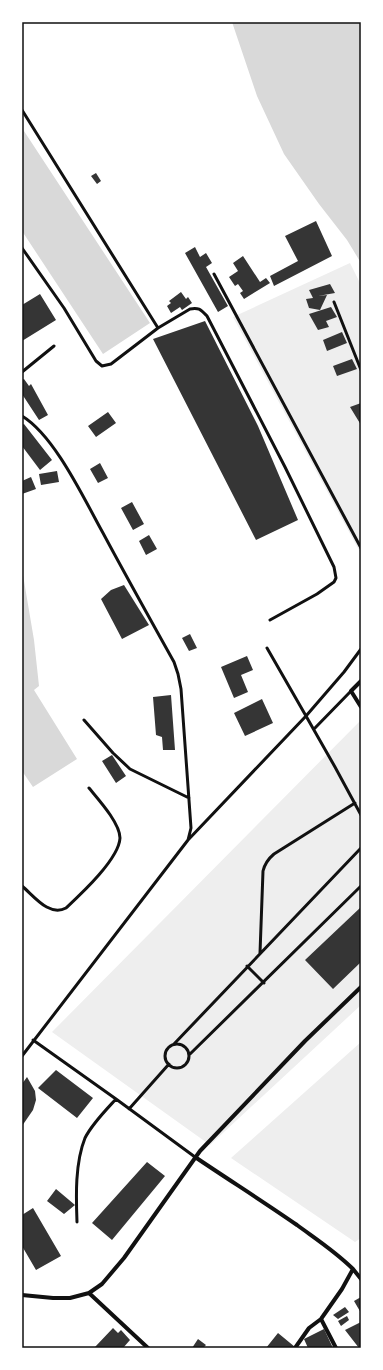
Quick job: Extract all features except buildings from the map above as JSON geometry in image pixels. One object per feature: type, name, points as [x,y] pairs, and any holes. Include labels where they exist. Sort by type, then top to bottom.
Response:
[{"type":"street","points":[[361,681],[351,691],[361,707]]},
{"type":"street","points":[[22,1295],[70,1298],[89,1293],[102,1284],[124,1258],[195,1157],[299,1047],[361,987]]},
{"type":"street","points":[[195,1157],[279,1212],[341,1256],[361,1279]]},
{"type":"street","points":[[295,1348],[309,1328],[321,1319],[342,1289],[353,1269]]},
{"type":"street","points":[[89,1293],[148,1348]]},
{"type":"street","points":[[321,1319],[336,1348]]},
{"type":"lane","points":[[22,110],[158,328]]},
{"type":"lane","points":[[22,248],[64,308],[96,361],[102,366],[111,364],[158,328],[190,309],[200,309],[207,316],[334,567],[336,578],[334,582],[317,594],[270,620]]},
{"type":"lane","points":[[214,274],[361,548]]},
{"type":"lane","points":[[334,302],[361,370]]},
{"type":"lane","points":[[22,372],[54,346]]},
{"type":"lane","points":[[22,417],[31,422],[51,444],[72,478],[174,662],[181,689],[191,828],[188,840]]},
{"type":"lane","points":[[267,648],[314,729],[361,815]]},
{"type":"lane","points":[[22,1056],[188,840],[306,716],[344,672],[361,649]]},
{"type":"lane","points":[[314,729],[351,691]]},
{"type":"lane","points":[[84,720],[113,753],[130,769],[189,798]]},
{"type":"lane","points":[[22,886],[51,910],[62,911],[100,875],[118,846],[120,838],[118,829],[112,818],[89,788]]},
{"type":"lane","points":[[260,954],[263,871],[265,864],[274,854],[355,803]]},
{"type":"lane","points":[[361,848],[174,1044],[169,1047],[166,1053],[166,1059],[169,1064],[174,1067],[184,1065],[188,1060],[189,1055],[264,983],[361,886]]},
{"type":"lane","points":[[247,966],[264,983]]},
{"type":"lane","points":[[33,1040],[195,1157]]},
{"type":"lane","points":[[174,1044],[184,1046],[188,1050],[189,1055]]},
{"type":"lane","points":[[129,1109],[169,1064]]},
{"type":"lane","points":[[77,1222],[76,1194],[80,1152],[86,1137],[93,1126],[116,1099]]},
{"type":"shaded area","points":[[232,22],[361,22],[361,263],[347,240],[319,204],[284,154],[257,96]]},
{"type":"shaded area","points":[[22,128],[150,323],[103,354],[22,231]]},
{"type":"shaded area","points":[[350,263],[361,285],[361,554],[233,317]]},
{"type":"shaded area","points":[[22,569],[34,640],[39,686],[34,690],[77,759],[33,787],[22,771]]},
{"type":"shaded area","points":[[361,720],[361,1005],[210,1145],[52,1032]]},
{"type":"shaded area","points":[[361,1042],[361,1238],[355,1242],[231,1158]]}]
